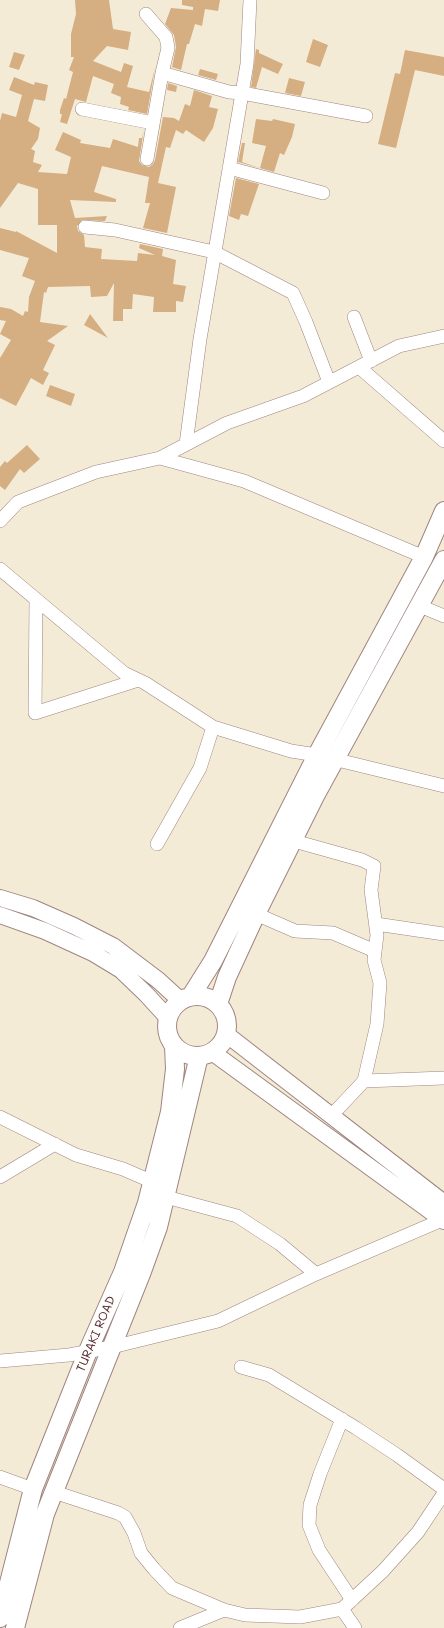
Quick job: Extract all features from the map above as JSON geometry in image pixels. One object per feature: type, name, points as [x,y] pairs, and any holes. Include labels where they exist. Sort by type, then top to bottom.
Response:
[{"type":"main road","points":[[186,998],[205,997],[218,1004],[226,1018],[226,1034],[221,1044],[206,1054],[185,1054],[174,1046],[167,1033],[168,1018],[186,998],[213,961],[317,755],[424,557],[444,511]]},
{"type":"main road","points":[[218,1004],[227,977],[256,914],[294,841],[315,796],[336,761],[444,560]]},
{"type":"main road","name":"TURAKI ROAD","points":[[0,1618],[33,1489],[122,1272],[147,1203],[170,1112],[175,1069],[174,1046]]},
{"type":"main road","points":[[15,1628],[45,1514],[149,1254],[158,1227],[206,1054]]},
{"type":"street","points":[[186,444],[200,339],[247,64],[250,0]]},
{"type":"street","points":[[146,14],[166,37],[168,48],[162,73],[147,159]]},
{"type":"street","points":[[162,73],[229,92],[242,93],[366,116]]},
{"type":"street","points":[[82,109],[153,123]]},
{"type":"street","points":[[229,168],[323,193]]},
{"type":"street","points":[[85,226],[115,230],[214,252],[293,293],[329,382]]},
{"type":"street","points":[[354,317],[365,364],[444,441]]},
{"type":"street","points":[[0,521],[18,502],[96,472],[160,458],[227,424],[303,396],[399,346],[444,336]]},
{"type":"street","points":[[160,458],[244,481],[424,557]]},
{"type":"street","points":[[0,569],[124,673],[138,680],[213,727],[292,751],[317,755],[336,761],[444,786]]},
{"type":"street","points":[[36,600],[35,713],[138,680]]},
{"type":"street","points":[[420,606],[444,616]]},
{"type":"street","points":[[157,844],[200,768],[213,727]]},
{"type":"street","points":[[294,841],[362,860],[374,866],[371,890],[377,935],[374,960],[380,983],[376,1024],[364,1081],[331,1116]]},
{"type":"street","points":[[0,898],[33,908],[74,926],[113,946],[158,980],[186,998]]},
{"type":"street","points":[[256,914],[295,931],[333,932],[375,951]]},
{"type":"street","points":[[0,915],[44,931],[93,953],[121,970],[168,1018]]},
{"type":"street","points":[[376,924],[444,934]]},
{"type":"street","points":[[226,1034],[444,1203]]},
{"type":"street","points":[[206,1054],[378,1172],[443,1221]]},
{"type":"street","points":[[364,1081],[444,1078]]},
{"type":"street","points":[[0,1117],[76,1154],[123,1169],[153,1182]]},
{"type":"street","points":[[0,1177],[55,1144]]},
{"type":"street","points":[[166,1197],[237,1216],[280,1244],[316,1274]]},
{"type":"street","points":[[0,1360],[69,1355],[88,1352],[218,1321],[316,1274],[443,1221]]},
{"type":"street","points":[[241,1366],[269,1375],[342,1419],[397,1455],[444,1489]]},
{"type":"street","points":[[342,1419],[320,1474],[310,1505],[309,1525],[319,1550],[352,1600]]},
{"type":"street","points":[[0,1477],[33,1489]]},
{"type":"street","points":[[54,1492],[118,1513],[125,1518],[134,1533],[142,1553],[154,1569],[172,1588],[224,1610],[245,1615],[300,1617],[342,1609],[383,1571],[418,1532],[444,1493]]},
{"type":"street","points":[[342,1609],[355,1628]]},
{"type":"street","points":[[180,1628],[224,1610]]},
{"type":"building","points":[[75,0],[109,0],[113,29],[131,32],[128,50],[107,46],[93,61],[121,72],[124,63],[133,66],[127,87],[149,92],[155,68],[147,114],[128,110],[129,107],[120,104],[121,97],[111,93],[114,84],[93,76],[86,102],[75,99],[67,124],[60,122],[62,114],[60,114],[60,110],[64,98],[66,99],[73,72],[69,70],[74,57],[71,57],[71,34],[76,14]]},
{"type":"building","points":[[182,0],[220,0],[218,11],[205,9],[202,26],[195,24],[189,44],[187,44],[181,70],[172,67],[176,47],[174,35],[165,24],[171,8],[193,10],[193,7],[182,5]]},
{"type":"building","points":[[313,39],[328,45],[320,67],[306,62]]},
{"type":"building","points":[[256,49],[259,50],[259,53],[283,64],[278,74],[262,67],[256,88],[251,87]]},
{"type":"building","points":[[405,50],[444,57],[444,76],[415,70],[396,148],[378,144],[395,73],[400,74]]},
{"type":"building","points":[[14,52],[25,55],[19,70],[9,67]]},
{"type":"building","points":[[200,69],[218,74],[216,80],[198,75]]},
{"type":"building","points":[[14,77],[34,85],[35,82],[48,85],[45,101],[34,99],[28,121],[40,128],[38,139],[31,149],[35,151],[33,162],[42,165],[38,172],[67,174],[71,157],[55,150],[63,132],[81,140],[80,143],[110,148],[113,139],[138,147],[139,138],[142,138],[144,129],[139,161],[142,165],[149,167],[155,160],[163,117],[174,118],[179,121],[185,104],[190,106],[194,90],[212,96],[209,107],[218,109],[213,128],[204,142],[186,130],[183,134],[176,130],[170,148],[166,147],[158,183],[176,187],[167,233],[143,228],[150,203],[145,203],[149,177],[102,166],[94,192],[116,199],[116,202],[70,200],[75,218],[107,216],[105,221],[82,220],[77,226],[78,231],[84,235],[85,247],[102,249],[101,259],[137,261],[138,253],[155,255],[139,248],[140,244],[163,249],[162,256],[176,260],[173,284],[186,286],[183,302],[176,301],[176,312],[153,312],[154,297],[133,294],[132,309],[123,309],[123,321],[113,321],[114,283],[107,296],[91,297],[90,286],[48,287],[46,293],[44,292],[40,322],[68,326],[47,341],[55,345],[43,370],[49,373],[43,385],[31,378],[16,406],[0,398],[0,358],[11,340],[0,334],[6,321],[0,320],[0,307],[11,309],[23,316],[25,311],[28,312],[29,297],[35,281],[22,276],[29,258],[0,250],[0,228],[16,231],[57,253],[57,225],[38,225],[38,189],[18,183],[0,208],[0,121],[2,113],[16,117],[22,95],[9,90]]},
{"type":"building","points":[[289,78],[305,82],[301,96],[285,93]]},
{"type":"building","points":[[168,83],[177,86],[176,92],[167,90]]},
{"type":"building","points":[[256,119],[272,121],[273,119],[295,124],[292,137],[284,155],[280,153],[274,172],[238,162],[242,143],[245,143],[242,162],[260,168],[266,146],[252,143]]},
{"type":"building","points":[[236,178],[259,184],[248,216],[241,214],[239,220],[229,216]]},
{"type":"building","points":[[90,314],[108,338],[84,325]]},
{"type":"building","points":[[50,385],[75,394],[71,406],[46,396]]},
{"type":"building","points":[[27,445],[40,459],[24,473],[20,469],[5,490],[0,486],[0,467],[5,461],[7,463]]}]
